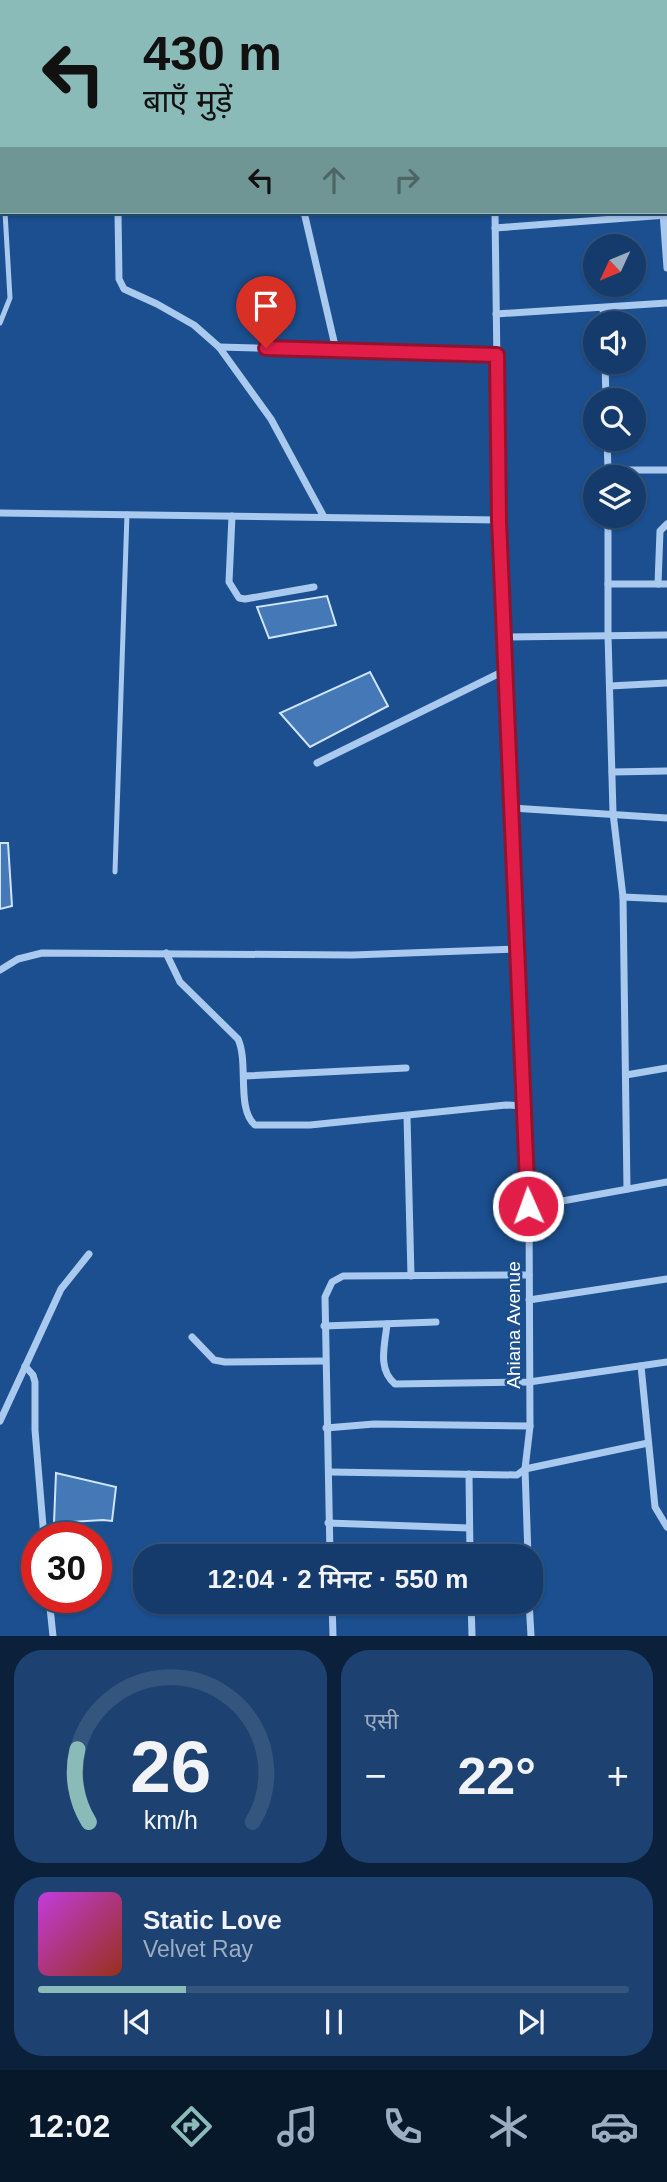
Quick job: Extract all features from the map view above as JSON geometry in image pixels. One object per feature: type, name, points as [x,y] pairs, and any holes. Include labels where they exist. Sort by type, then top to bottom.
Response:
[{"type":"street","points":[[118,214],[120,279],[124,289],[194,325],[219,347],[271,419],[324,517]]},
{"type":"street","points":[[304,214],[336,350]]},
{"type":"street","name":"Ahiana Avenue","points":[[495,214],[499,520],[528,1206],[530,1426],[525,1469],[528,1544]]},
{"type":"street","points":[[495,228],[664,214],[667,268]]},
{"type":"street","points":[[496,314],[667,303]]},
{"type":"street","points":[[219,347],[497,355]]},
{"type":"street","points":[[646,471],[667,470]]},
{"type":"street","points":[[0,513],[499,520]]},
{"type":"street","points":[[232,516],[229,582],[239,598],[245,600],[314,587]]},
{"type":"street","points":[[658,584],[660,531],[667,524]]},
{"type":"street","points":[[608,528],[613,813],[623,897],[627,1189]]},
{"type":"street","points":[[608,584],[667,584]]},
{"type":"street","points":[[504,637],[667,635]]},
{"type":"street","points":[[317,763],[506,670]]},
{"type":"street","points":[[610,686],[667,683]]},
{"type":"street","points":[[612,772],[667,771]]},
{"type":"street","points":[[512,808],[667,818]]},
{"type":"street","points":[[623,897],[667,899]]},
{"type":"street","points":[[0,970],[18,959],[42,953],[354,955],[519,949]]},
{"type":"street","points":[[166,953],[180,982],[238,1039],[243,1051],[245,1112],[255,1125],[310,1125],[506,1105],[524,1106]]},
{"type":"street","points":[[244,1076],[406,1068]]},
{"type":"street","points":[[626,1075],[667,1068]]},
{"type":"street","points":[[407,1116],[411,1276]]},
{"type":"street","points":[[528,1206],[667,1182]]},
{"type":"street","points":[[0,1422],[61,1289],[89,1254]]},
{"type":"street","points":[[329,1544],[330,1472],[326,1428],[324,1326],[325,1297],[332,1282],[343,1276],[529,1275]]},
{"type":"street","points":[[529,1300],[667,1279]]},
{"type":"street","points":[[324,1326],[436,1322]]},
{"type":"street","points":[[387,1324],[383,1367],[387,1377],[395,1384],[529,1382],[667,1362]]},
{"type":"street","points":[[192,1337],[214,1360],[225,1362],[325,1361]]},
{"type":"street","points":[[25,1366],[35,1382],[34,1430],[43,1522]]},
{"type":"street","points":[[641,1366],[655,1507],[667,1527]]},
{"type":"street","points":[[326,1428],[374,1424],[530,1426]]},
{"type":"street","points":[[330,1472],[517,1475],[525,1469],[648,1443]]},
{"type":"street","points":[[469,1474],[470,1544]]},
{"type":"street","points":[[328,1523],[469,1528]]},
{"type":"street","points":[[51,1613],[53,1636]]},
{"type":"street","points":[[332,1614],[333,1636]]},
{"type":"street","points":[[471,1614],[472,1636]]},
{"type":"street","points":[[530,1614],[531,1636]]},
{"type":"lane","points":[[0,323],[10,298],[5,214]]},
{"type":"lane","points":[[115,872],[127,514]]},
{"type":"building","points":[[327,596],[336,625],[269,638],[257,607]]},
{"type":"building","points":[[370,672],[388,706],[310,747],[280,713]]},
{"type":"building","points":[[0,843],[8,843],[12,906],[0,909]]},
{"type":"building","points":[[56,1473],[116,1487],[112,1521],[54,1522]]},
{"type":"route","points":[[266,348],[497,355],[499,520],[528,1206]]}]
